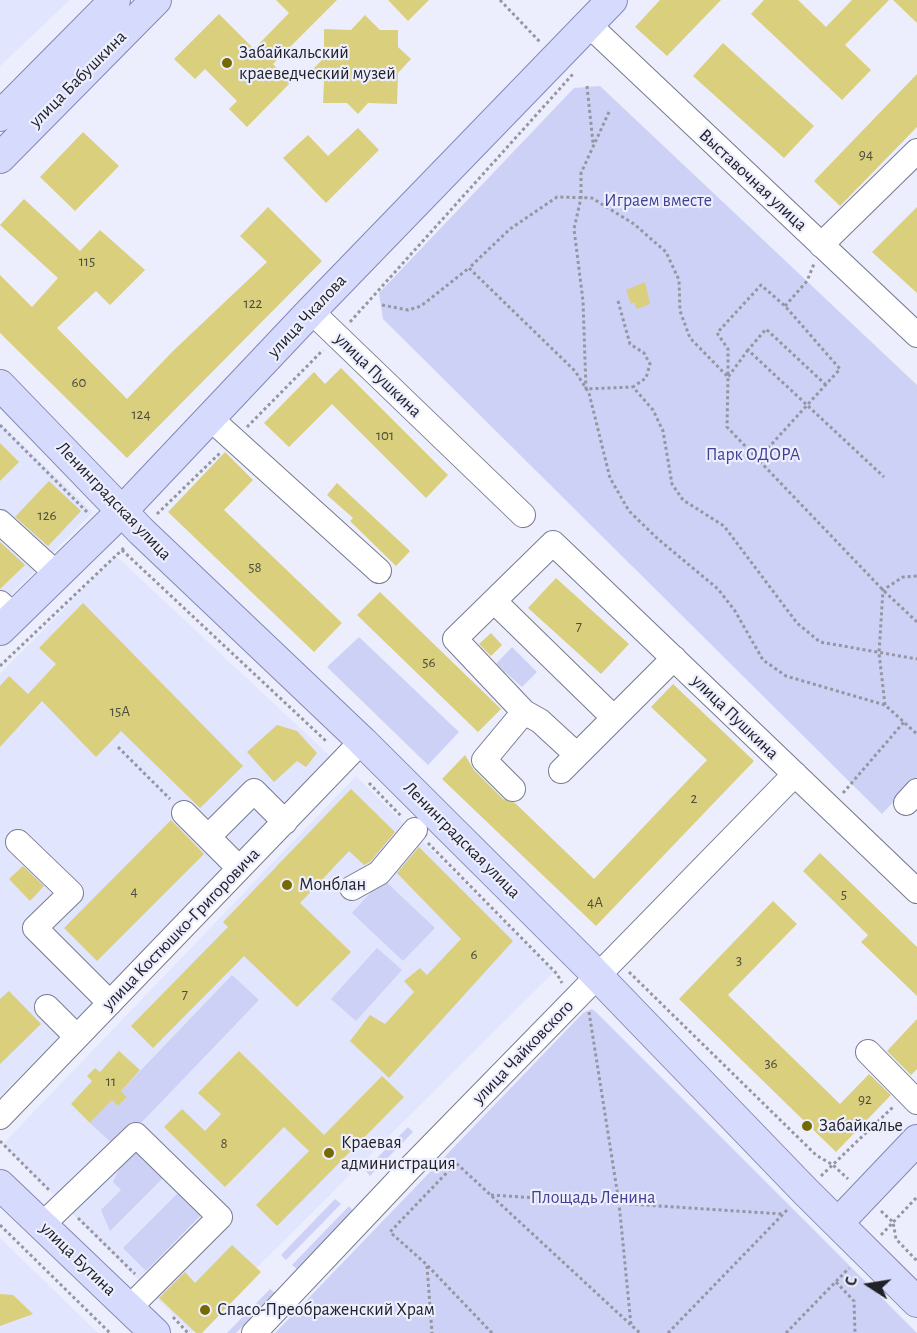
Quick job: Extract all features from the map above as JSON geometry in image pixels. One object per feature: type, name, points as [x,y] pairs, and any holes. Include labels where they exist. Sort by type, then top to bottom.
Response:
[{"type":"main road","name":"улица Бабушкина","points":[[0,116],[115,0]]},
{"type":"main road","name":"улица Бабушкина","points":[[0,158],[156,0]]},
{"type":"main road","name":"улица Чкалова","points":[[5,616],[56,573],[123,530],[211,419],[311,311],[612,0]]},
{"type":"main road","name":"Ленинградская улица","points":[[0,385],[123,530],[362,741],[917,1302]]},
{"type":"main road","points":[[838,1223],[917,1140]]},
{"type":"main road","name":"улица Бутина","points":[[0,1185],[42,1225],[139,1299],[155,1333]]},
{"type":"street","name":"Выставочная улица","points":[[588,24],[917,335]]},
{"type":"street","points":[[821,245],[917,152]]},
{"type":"street","name":"улица Пушкина","points":[[311,311],[523,515]]},
{"type":"street","points":[[211,419],[379,571]]},
{"type":"street","points":[[0,522],[56,573]]},
{"type":"street","name":"улица Пушкина","points":[[494,601],[552,543],[917,891]]},
{"type":"street","points":[[614,718],[494,601],[455,639],[524,712],[540,721],[569,763],[614,718],[674,658]]},
{"type":"street","points":[[513,789],[484,760],[524,712]]},
{"type":"street","name":"улица Костюшко-Григоровича","points":[[0,1116],[362,741]]},
{"type":"street","name":"улица Чайковского","points":[[254,1333],[475,1102],[795,774]]},
{"type":"street","points":[[216,829],[254,791],[285,822]]},
{"type":"street","points":[[184,813],[239,868]]},
{"type":"street","points":[[352,888],[379,873],[415,830]]},
{"type":"street","points":[[18,842],[71,893],[34,928],[110,1003]]},
{"type":"street","points":[[47,1007],[77,1036]]},
{"type":"street","points":[[868,1052],[917,1102]]},
{"type":"street","points":[[42,1225],[136,1135],[220,1217],[139,1299]]},
{"type":"path","points":[[0,666],[123,530],[234,440],[337,336],[574,75],[500,0]]},
{"type":"path","points":[[587,86],[594,145]]},
{"type":"path","points":[[609,112],[580,173],[581,198],[574,229],[583,301],[586,389],[610,478],[629,511],[658,539],[718,589],[735,611],[763,660],[786,676],[885,705],[917,734]]},
{"type":"path","points":[[382,305],[408,310],[421,306],[469,268],[510,229],[557,196],[592,198],[634,224],[666,252],[679,280],[680,311],[690,338],[728,377]]},
{"type":"path","points":[[785,306],[810,277],[821,245]]},
{"type":"path","points":[[469,268],[575,371],[586,389]]},
{"type":"path","points":[[759,458],[840,369],[785,306],[761,285],[717,333],[728,349],[727,427],[883,590],[917,622]]},
{"type":"path","points":[[586,389],[633,387],[646,378],[650,364],[644,353],[630,344],[618,301]]},
{"type":"path","points":[[728,377],[766,329],[826,384]]},
{"type":"path","points":[[748,350],[884,477]]},
{"type":"path","points":[[633,387],[652,410],[663,431],[672,484],[683,500],[724,526],[797,622],[820,642],[917,659]]},
{"type":"path","points":[[0,425],[123,530],[329,744]]},
{"type":"path","points":[[883,590],[903,577],[917,576]]},
{"type":"path","points":[[883,590],[879,653],[885,705]]},
{"type":"path","points":[[850,786],[904,722]]},
{"type":"path","points":[[118,747],[184,813]]},
{"type":"path","points":[[362,776],[557,974],[566,990]]},
{"type":"path","points":[[589,1012],[619,1203],[631,1325]]},
{"type":"path","points":[[0,1141],[65,1205],[139,1299],[188,1333]]},
{"type":"path","points":[[492,1333],[427,1265],[390,1232],[456,1163],[640,1333]]},
{"type":"path","points":[[490,1195],[782,1214]]},
{"type":"path","points":[[0,1225],[110,1333]]},
{"type":"path","points":[[427,1265],[432,1333]]},
{"type":"path","points":[[836,1282],[854,1301],[855,1333]]},
{"type":"shaded area","points":[[0,0],[70,0],[0,66]]},
{"type":"shaded area","points":[[0,423],[93,512],[0,606]]},
{"type":"shaded area","points":[[116,556],[331,757],[0,1097],[0,674]]},
{"type":"shaded area","points":[[356,776],[554,972],[191,1333],[3,1144]]},
{"type":"shaded area","points":[[0,1238],[98,1333],[0,1333]]},
{"type":"green space","name":"Парк ОДОРА","points":[[600,86],[917,385],[917,777],[882,814],[383,319],[379,293],[574,88]]},
{"type":"green space","points":[[359,637],[459,732],[428,765],[327,667]]},
{"type":"green space","points":[[512,647],[537,672],[522,687],[496,664]]},
{"type":"green space","points":[[383,879],[435,928],[403,961],[352,913]]},
{"type":"green space","points":[[377,948],[402,970],[356,1021],[331,999]]},
{"type":"green space","points":[[232,975],[259,1000],[117,1148],[90,1123],[112,1100],[118,1106],[127,1097],[121,1091]]},
{"type":"green space","name":"Площадь Ленина","points":[[592,1009],[917,1333],[275,1333],[583,1013]]},
{"type":"green space","points":[[408,1127],[413,1132],[370,1176],[365,1170]]},
{"type":"green space","points":[[136,1143],[167,1174],[110,1231],[101,1210],[121,1190],[113,1182],[126,1154]]},
{"type":"green space","points":[[182,1189],[204,1212],[146,1271],[123,1248]]},
{"type":"green space","points":[[335,1199],[341,1204],[286,1260],[281,1255]]},
{"type":"green space","points":[[349,1206],[353,1211],[297,1269],[292,1265]]},
{"type":"green space","points":[[270,1289],[275,1293],[236,1333],[227,1333]]},
{"type":"building","name":"Забайкальский краеведческий музей","points":[[276,0],[337,0],[273,64],[291,82],[247,127],[229,109],[237,101],[205,69],[195,79],[174,59],[219,14],[254,49],[289,13]]},
{"type":"building","points":[[388,0],[429,0],[408,21]]},
{"type":"building","points":[[660,0],[721,0],[667,56],[635,27]]},
{"type":"building","points":[[764,0],[798,0],[826,27],[852,0],[889,0],[845,45],[871,70],[842,100],[751,14]]},
{"type":"building","points":[[893,0],[917,0],[917,23]]},
{"type":"building","points":[[365,15],[380,30],[398,30],[398,47],[411,59],[398,73],[397,104],[368,103],[358,114],[347,103],[323,103],[324,81],[312,70],[324,58],[324,29],[351,30]]},
{"type":"building","points":[[723,43],[814,126],[784,158],[693,76]]},
{"type":"building","points":[[917,74],[917,127],[840,206],[814,181]]},
{"type":"building","points":[[358,128],[379,150],[326,203],[283,158],[308,135],[328,156]]},
{"type":"building","points":[[83,132],[119,166],[75,211],[40,177]]},
{"type":"building","points":[[24,199],[80,251],[100,230],[145,270],[110,305],[96,291],[57,328],[127,399],[173,351],[267,262],[240,236],[268,207],[322,261],[127,458],[0,333],[0,275],[32,307],[58,278],[0,225]]},
{"type":"building","points":[[917,207],[917,293],[872,252]]},
{"type":"building","points":[[645,282],[650,304],[637,309],[634,302],[631,304],[626,290]]},
{"type":"building","points":[[341,368],[448,475],[426,498],[332,404],[289,447],[264,423],[314,372],[325,384]]},
{"type":"building","points":[[0,443],[19,462],[0,481]]},
{"type":"building","points":[[225,452],[253,480],[224,510],[342,623],[314,652],[168,512]]},
{"type":"building","points":[[49,481],[81,511],[48,546],[15,517]]},
{"type":"building","points":[[337,483],[410,551],[396,566],[350,521],[353,518],[327,495]]},
{"type":"building","points":[[0,542],[25,565],[0,589]]},
{"type":"building","points":[[556,578],[629,644],[601,674],[528,608]]},
{"type":"building","points":[[380,592],[501,709],[478,732],[357,615]]},
{"type":"building","points":[[83,603],[243,766],[200,808],[121,731],[96,757],[42,701],[0,747],[0,686],[9,676],[28,694],[56,664],[39,648]]},
{"type":"building","points":[[491,633],[502,645],[491,656],[479,644]]},
{"type":"building","points":[[673,684],[754,761],[596,926],[442,779],[465,755],[474,770],[503,799],[515,803],[594,879],[707,760],[651,707]]},
{"type":"building","points":[[277,725],[297,731],[317,753],[306,767],[297,761],[274,782],[247,752]]},
{"type":"building","name":"Монблан","points":[[351,789],[395,832],[370,862],[364,865],[349,851],[300,903],[351,952],[297,1007],[244,956],[153,1048],[131,1026],[228,927],[223,922]]},
{"type":"building","points":[[171,820],[204,854],[97,961],[64,928]]},
{"type":"building","points":[[419,847],[513,941],[389,1078],[350,1041],[370,1015],[385,1024],[414,992],[404,981],[420,968],[427,975],[461,939],[397,873]]},
{"type":"building","points":[[820,853],[917,947],[917,996],[861,942],[868,935],[803,871]]},
{"type":"building","points":[[23,866],[44,886],[30,901],[9,879]]},
{"type":"building","points":[[773,901],[797,924],[728,995],[840,1104],[869,1074],[891,1095],[836,1152],[679,999]]},
{"type":"building","points":[[9,991],[41,1024],[0,1064],[0,999]]},
{"type":"building","points":[[917,1019],[917,1069],[911,1075],[887,1051]]},
{"type":"building","points":[[119,1051],[140,1070],[121,1091],[127,1097],[118,1106],[112,1100],[90,1123],[71,1104],[92,1081],[87,1076],[95,1068],[100,1072]]},
{"type":"building","points":[[239,1051],[324,1135],[382,1076],[404,1097],[277,1226],[256,1205],[309,1151],[284,1127],[225,1187],[164,1127],[182,1109],[205,1131],[221,1114],[198,1093]]},
{"type":"building","name":"Спасо-Преображенский Храм","points":[[232,1245],[261,1272],[202,1333],[196,1333],[159,1298],[185,1272],[195,1283]]},
{"type":"building","points":[[0,1294],[13,1295],[33,1314],[0,1326]]},
{"type":"place","name":"Забайкальский краеведческий музей","points":[[227,63]]},
{"type":"place","name":"Монблан","points":[[287,885]]},
{"type":"place","name":"Забайкалье","points":[[807,1126]]},
{"type":"place","name":"Краевая администрация","points":[[329,1153]]},
{"type":"place","name":"Спасо-Преображенский Храм","points":[[205,1310]]},
{"type":"park label","name":"Играем вместе","points":[[658,201]]}]
